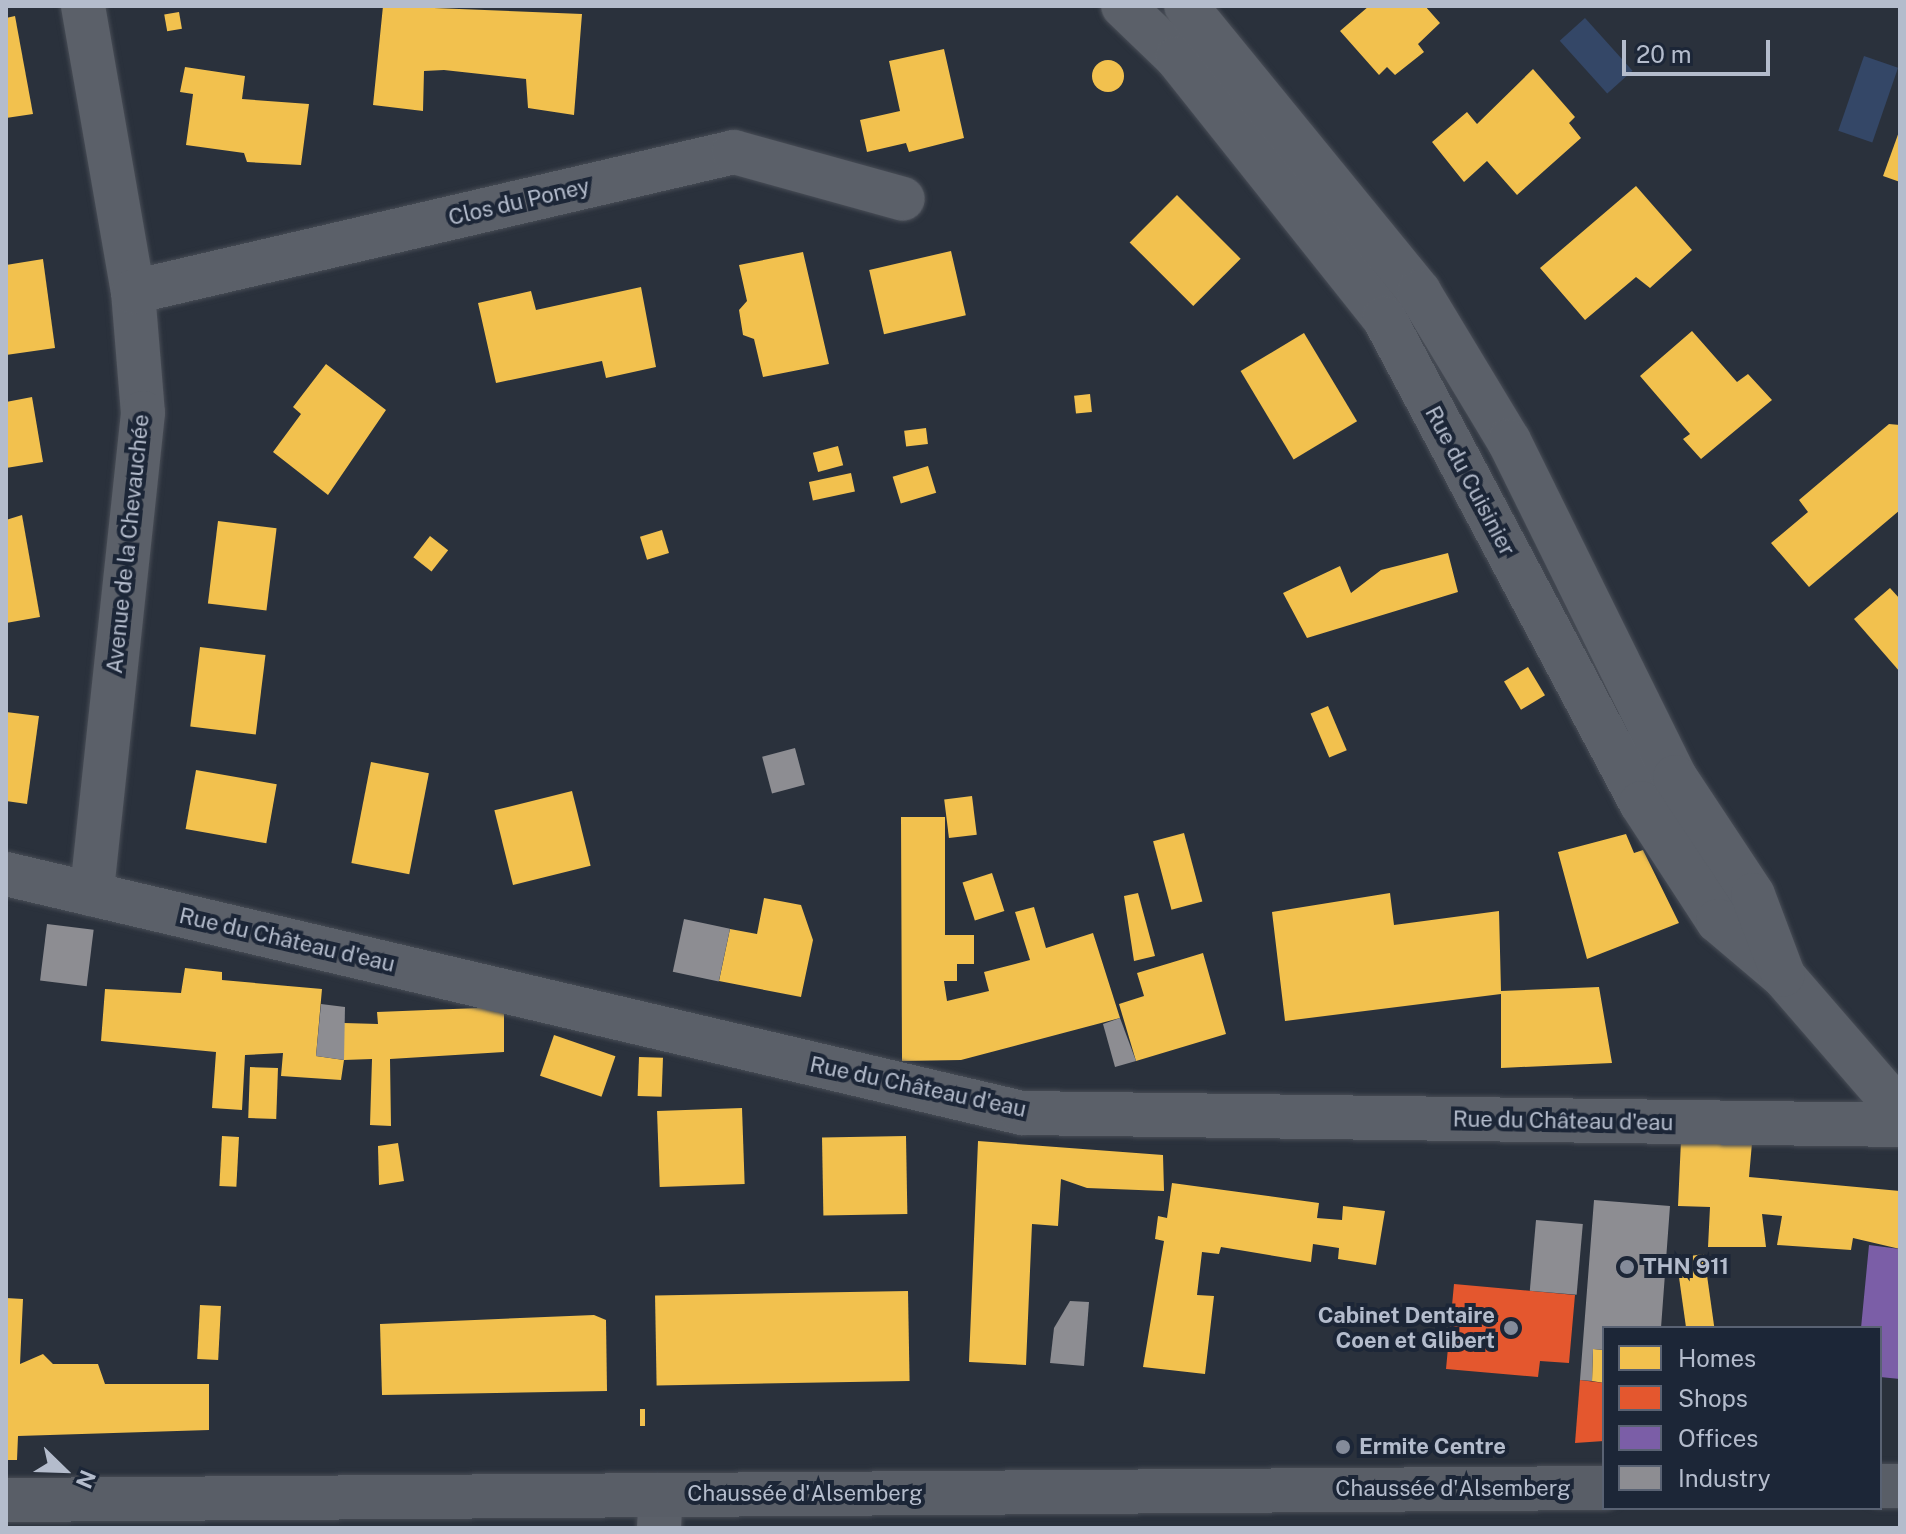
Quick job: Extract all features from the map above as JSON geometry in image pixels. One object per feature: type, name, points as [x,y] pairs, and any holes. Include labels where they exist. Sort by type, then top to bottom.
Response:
[{"type":"main road","name":"Chaussée d'Alsemberg","points":[[6,1500],[660,1512],[1602,1488]]},
{"type":"street","name":"Avenue de la Chevauchée","points":[[83,6],[133,292],[143,413],[92,894]]},
{"type":"street","name":"Rue du Cuisinier","points":[[1123,6],[1177,58],[1384,318],[1641,803],[1718,921],[1784,977],[1900,1111]]},
{"type":"street","name":"Rue du Cuisinier","points":[[1186,6],[1419,292],[1509,441],[1675,777],[1753,895],[1784,977]]},
{"type":"street","name":"Clos du Poney","points":[[133,292],[734,152],[903,199]]},
{"type":"street","name":"Rue du Château d'eau","points":[[6,874],[1022,1113],[1900,1125]]},
{"type":"water","points":[[1585,18],[1633,71],[1607,94],[1560,41]]},
{"type":"water","points":[[1864,56],[1898,68],[1872,142],[1838,131]]},
{"type":"building: Homes","points":[[383,6],[582,14],[574,115],[528,108],[526,79],[444,70],[424,71],[423,111],[373,105]]},
{"type":"building: Homes","points":[[1369,6],[1425,6],[1440,23],[1418,44],[1424,52],[1395,75],[1387,67],[1379,75],[1340,31]]},
{"type":"building: Homes","points":[[179,12],[182,29],[167,31],[164,15]]},
{"type":"building: Homes","points":[[15,16],[33,114],[6,118],[6,18]]},
{"type":"building: Homes","points":[[944,49],[964,138],[909,152],[906,143],[867,152],[860,120],[900,111],[889,61]]},
{"type":"building: Homes","points":[[1108,60],[1120,64],[1124,76],[1120,88],[1108,92],[1096,88],[1092,76],[1096,64]]},
{"type":"building: Homes","points":[[185,67],[245,76],[242,99],[309,104],[301,165],[247,162],[244,153],[186,145],[193,94],[180,92]]},
{"type":"building: Homes","points":[[1533,69],[1575,117],[1569,123],[1581,138],[1517,195],[1487,161],[1464,182],[1432,142],[1467,112],[1477,124]]},
{"type":"building: Homes","points":[[1900,129],[1900,182],[1883,176]]},
{"type":"building: Homes","points":[[1636,186],[1692,250],[1650,288],[1636,277],[1585,320],[1540,268]]},
{"type":"building: Homes","points":[[1177,195],[1241,259],[1193,306],[1130,242]]},
{"type":"building: Homes","points":[[951,251],[966,315],[884,334],[869,270]]},
{"type":"building: Homes","points":[[803,252],[829,364],[763,377],[754,339],[743,335],[739,310],[747,301],[739,265]]},
{"type":"building: Homes","points":[[43,259],[55,348],[6,355],[6,265]]},
{"type":"building: Homes","points":[[641,287],[656,367],[606,378],[602,361],[496,383],[478,303],[531,291],[536,310]]},
{"type":"building: Homes","points":[[1692,331],[1737,382],[1748,374],[1772,400],[1701,459],[1683,439],[1690,434],[1640,376]]},
{"type":"building: Homes","points":[[1304,333],[1357,421],[1294,459],[1241,371]]},
{"type":"building: Homes","points":[[326,364],[386,410],[328,495],[273,452],[301,414],[293,407]]},
{"type":"building: Homes","points":[[1090,394],[1092,412],[1076,414],[1074,396]]},
{"type":"building: Homes","points":[[32,397],[43,462],[6,468],[6,402]]},
{"type":"building: Homes","points":[[1889,424],[1900,425],[1900,510],[1809,587],[1771,543],[1808,512],[1799,500]]},
{"type":"building: Homes","points":[[926,428],[928,444],[906,447],[904,431]]},
{"type":"building: Homes","points":[[838,446],[843,465],[818,472],[813,453]]},
{"type":"building: Homes","points":[[928,466],[936,493],[901,504],[893,477]]},
{"type":"building: Homes","points":[[851,473],[855,492],[813,501],[809,482]]},
{"type":"building: Homes","points":[[22,515],[40,617],[6,623],[6,520]]},
{"type":"building: Homes","points":[[218,521],[277,528],[266,611],[208,603]]},
{"type":"building: Homes","points":[[662,530],[669,553],[647,560],[640,537]]},
{"type":"building: Homes","points":[[430,536],[448,550],[432,571],[413,557]]},
{"type":"building: Homes","points":[[1448,553],[1458,592],[1307,638],[1283,593],[1340,566],[1351,593],[1381,570]]},
{"type":"building: Homes","points":[[1890,588],[1900,599],[1900,672],[1854,619]]},
{"type":"building: Homes","points":[[200,647],[266,655],[256,734],[190,726]]},
{"type":"building: Homes","points":[[1528,667],[1545,695],[1521,710],[1504,681]]},
{"type":"building: Homes","points":[[1328,706],[1347,750],[1329,758],[1311,713]]},
{"type":"building: Homes","points":[[6,712],[39,716],[27,804],[6,801]]},
{"type":"building: Homes","points":[[371,762],[429,773],[409,874],[351,863]]},
{"type":"building: Homes","points":[[196,770],[277,784],[266,843],[186,829]]},
{"type":"building: Homes","points":[[572,791],[591,866],[513,885],[494,810]]},
{"type":"building: Homes","points":[[972,796],[977,835],[949,838],[944,799]]},
{"type":"building: Homes","points":[[901,817],[945,817],[945,935],[974,935],[974,964],[957,964],[957,981],[944,981],[947,1001],[989,991],[984,972],[1030,960],[1015,912],[1034,907],[1046,948],[1093,933],[1120,1018],[961,1060],[902,1061]]},
{"type":"building: Homes","points":[[1184,833],[1202,902],[1171,910],[1153,841]]},
{"type":"building: Homes","points":[[1626,834],[1634,853],[1643,850],[1679,923],[1587,959],[1558,852]]},
{"type":"building: Homes","points":[[992,873],[1004,911],[975,921],[963,883]]},
{"type":"building: Homes","points":[[1138,893],[1155,956],[1134,961],[1124,896]]},
{"type":"building: Homes","points":[[1390,893],[1394,925],[1499,911],[1501,991],[1599,987],[1612,1063],[1501,1068],[1501,994],[1285,1021],[1272,912]]},
{"type":"building: Homes","points":[[764,898],[801,905],[813,940],[801,997],[719,981],[730,929],[757,934]]},
{"type":"building: Homes","points":[[1203,953],[1226,1034],[1136,1061],[1119,1004],[1144,996],[1137,973]]},
{"type":"building: Homes","points":[[185,968],[222,972],[222,980],[322,989],[316,1056],[344,1060],[341,1080],[281,1076],[283,1053],[245,1055],[242,1110],[212,1108],[216,1052],[101,1041],[105,989],[181,993]]},
{"type":"building: Homes","points":[[504,1007],[504,1052],[390,1059],[391,1126],[370,1125],[372,1059],[344,1060],[344,1023],[378,1024],[377,1012]]},
{"type":"building: Homes","points":[[554,1035],[615,1056],[601,1097],[540,1076]]},
{"type":"building: Homes","points":[[639,1057],[663,1058],[662,1097],[638,1096]]},
{"type":"building: Homes","points":[[250,1067],[278,1068],[276,1119],[248,1118]]},
{"type":"building: Homes","points":[[742,1108],[745,1184],[660,1187],[657,1111]]},
{"type":"building: Homes","points":[[222,1136],[239,1137],[236,1187],[219,1186]]},
{"type":"building: Homes","points":[[906,1136],[907,1214],[823,1215],[822,1137]]},
{"type":"building: Homes","points":[[1681,1140],[1752,1143],[1749,1177],[1900,1191],[1900,1249],[1853,1238],[1851,1250],[1777,1245],[1782,1216],[1762,1214],[1766,1247],[1708,1247],[1710,1207],[1678,1206]]},
{"type":"building: Homes","points":[[978,1141],[1163,1155],[1164,1191],[1087,1188],[1061,1179],[1058,1226],[1032,1224],[1026,1365],[969,1362]]},
{"type":"building: Homes","points":[[398,1143],[404,1181],[379,1185],[378,1146]]},
{"type":"building: Homes","points":[[1172,1183],[1319,1203],[1317,1218],[1342,1220],[1343,1206],[1385,1211],[1376,1265],[1338,1259],[1339,1248],[1313,1244],[1311,1262],[1221,1247],[1219,1254],[1202,1252],[1197,1295],[1214,1296],[1205,1374],[1143,1367],[1164,1241],[1155,1239],[1158,1216],[1167,1218]]},
{"type":"building: Homes","points":[[1704,1254],[1714,1326],[1686,1326],[1676,1258]]},
{"type":"building: Homes","points":[[908,1291],[910,1381],[657,1385],[655,1295]]},
{"type":"building: Homes","points":[[6,1298],[23,1299],[20,1364],[43,1354],[53,1364],[98,1364],[105,1384],[209,1384],[209,1430],[18,1436],[17,1460],[6,1460]]},
{"type":"building: Homes","points":[[200,1305],[221,1306],[218,1360],[197,1359]]},
{"type":"building: Homes","points":[[594,1315],[606,1320],[607,1391],[382,1395],[380,1324]]},
{"type":"building: Homes","points":[[1593,1349],[1602,1350],[1602,1383],[1592,1381]]},
{"type":"building: Homes","points":[[640,1409],[645,1409],[645,1426],[640,1426]]},
{"type":"building: Shops","name":"Cabinet Dentaire Coen et Glibert","points":[[1454,1284],[1575,1295],[1569,1363],[1540,1361],[1538,1377],[1446,1369]]},
{"type":"building: Shops","points":[[1580,1380],[1602,1383],[1602,1441],[1575,1443]]},
{"type":"building: Offices","points":[[1869,1245],[1900,1249],[1900,1379],[1882,1377],[1882,1326],[1861,1326]]},
{"type":"building: Industry","points":[[795,748],[805,785],[772,794],[762,757]]},
{"type":"building: Industry","points":[[684,919],[730,929],[719,982],[673,972]]},
{"type":"building: Industry","points":[[47,924],[94,930],[87,986],[40,981]]},
{"type":"building: Industry","points":[[321,1004],[345,1007],[344,1060],[316,1056]]},
{"type":"building: Industry","points":[[1120,1018],[1136,1061],[1115,1067],[1103,1024]]},
{"type":"building: Industry","name":"THN 911","points":[[1594,1200],[1670,1206],[1661,1326],[1602,1326],[1602,1350],[1593,1349],[1592,1381],[1580,1380]]},
{"type":"building: Industry","points":[[1536,1220],[1583,1224],[1577,1295],[1530,1291]]},
{"type":"building: Industry","points":[[1070,1301],[1089,1302],[1084,1366],[1050,1363],[1054,1328]]},
{"type":"place","name":"THN 911","points":[[1627,1267]]},
{"type":"place","name":"Cabinet Dentaire Coen et Glibert","points":[[1511,1328]]},
{"type":"place","name":"Ermite Centre","points":[[1343,1447]]}]
